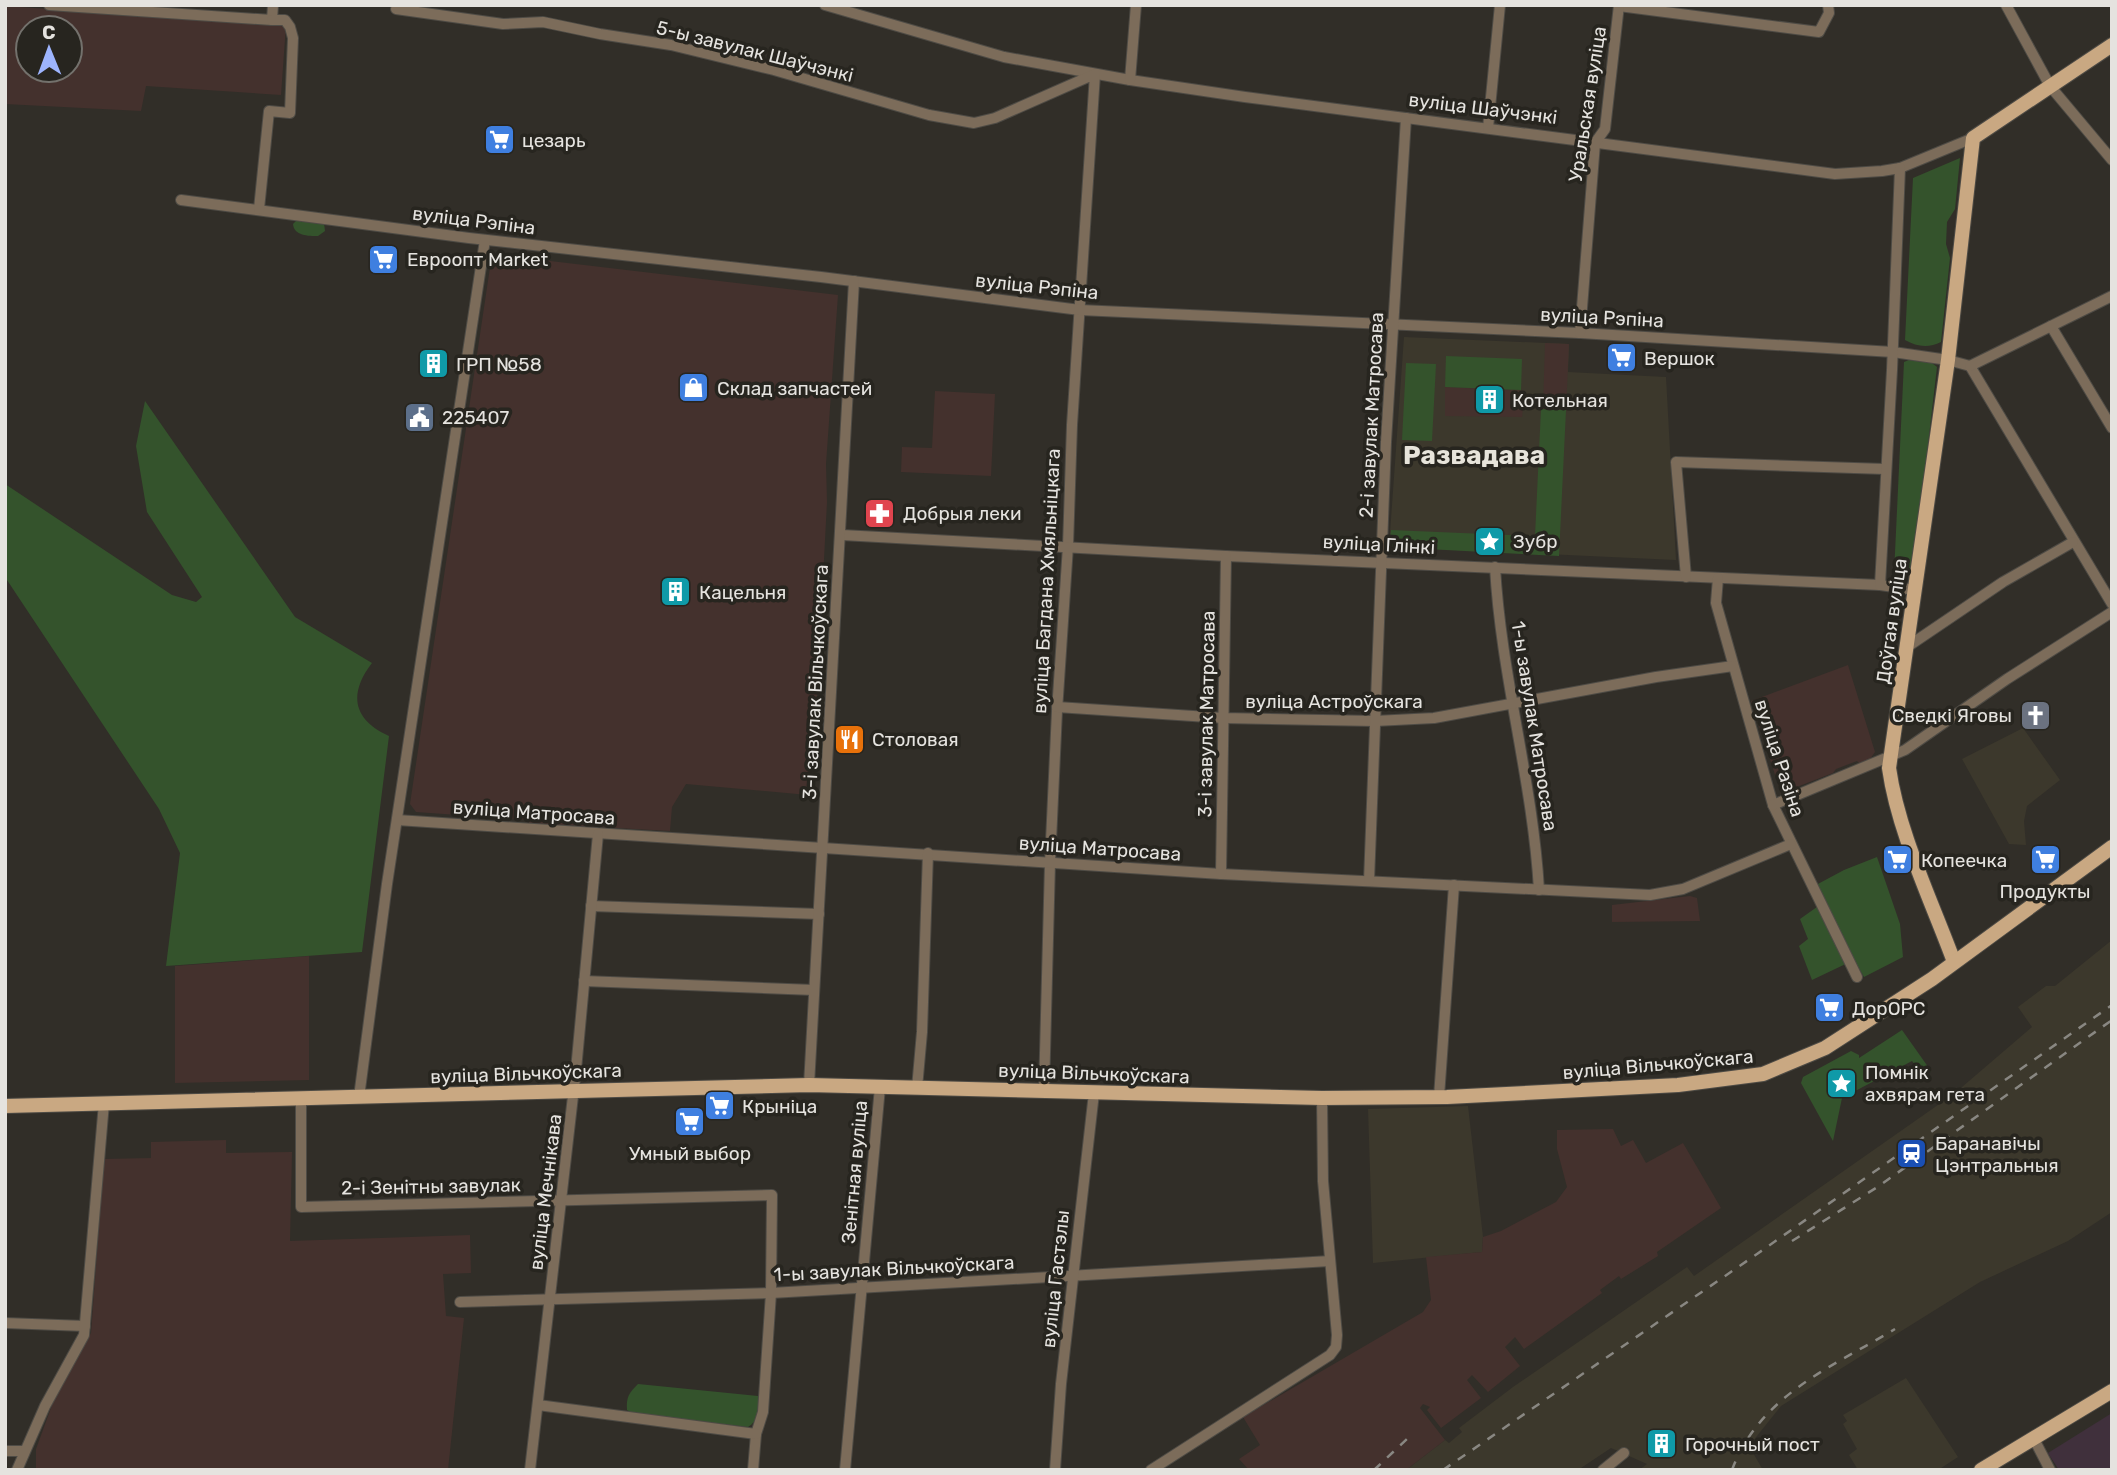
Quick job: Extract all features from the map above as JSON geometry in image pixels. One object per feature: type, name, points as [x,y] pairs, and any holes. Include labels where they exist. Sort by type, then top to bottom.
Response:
[{"type":"main road","name":"вуліца Шаўчэнкі","points":[[1973,138],[2112,46]]},
{"type":"main road","name":"Доўгая вуліца","points":[[1954,962],[1919,871],[1895,798],[1889,756],[1948,360],[1973,138]]},
{"type":"main road","name":"вуліца Вільчкоўскага","points":[[5,1105],[809,1086],[1322,1098],[1439,1097],[1627,1089],[1763,1074],[1825,1048],[1954,962],[2112,847]]},
{"type":"main road","points":[[1981,1470],[2112,1391]]},
{"type":"street","points":[[49,5],[285,20],[293,38],[290,113],[269,111],[259,209]]},
{"type":"street","points":[[272,20],[273,5]]},
{"type":"street","name":"вуліца Шаўчэнкі","points":[[825,5],[1004,57],[1129,80],[1835,174],[1900,168],[1973,138]]},
{"type":"street","points":[[1129,80],[1136,5]]},
{"type":"street","points":[[1488,128],[1500,5]]},
{"type":"street","points":[[1619,6],[1819,32],[1829,13],[1828,5]]},
{"type":"street","points":[[2006,5],[2050,86],[2112,160]]},
{"type":"street","name":"Уральская вуліца","points":[[1580,333],[1595,143],[1605,129],[1619,6]]},
{"type":"street","name":"5-ы завулак Шаўчэнкі","points":[[396,9],[503,24],[543,22],[671,45],[774,70],[929,115],[974,123],[995,118],[1095,74]]},
{"type":"street","name":"вуліца Багдана Хмяльніцкага","points":[[1044,1091],[1049,863],[1068,546],[1072,425],[1095,74]]},
{"type":"street","name":"2-і завулак Матросава","points":[[1369,881],[1386,442],[1406,118]]},
{"type":"street","name":"Доўгая вуліца","points":[[1880,585],[1900,168]]},
{"type":"street","name":"вуліца Рэпіна","points":[[181,200],[485,240],[854,281],[1080,310],[1580,333],[1893,352]]},
{"type":"street","points":[[359,1097],[397,820],[485,240]]},
{"type":"street","name":"3-і завулак Вільчкоўскага","points":[[809,1086],[842,535],[854,281]]},
{"type":"street","points":[[1893,352],[1970,366],[2112,296]]},
{"type":"street","points":[[2051,326],[2112,428]]},
{"type":"street","points":[[1970,366],[2112,604]]},
{"type":"street","points":[[1686,577],[1676,462],[1885,469]]},
{"type":"street","name":"вуліца Глінкі","points":[[842,535],[1226,556],[1880,585],[1915,590]]},
{"type":"street","points":[[1907,647],[2003,582],[2073,542]]},
{"type":"street","name":"3-і завулак Матросава","points":[[1222,874],[1226,556]]},
{"type":"street","name":"1-ы завулак Матросава","points":[[1495,567],[1511,702],[1537,853],[1539,890]]},
{"type":"street","name":"вуліца Разіна","points":[[1718,578],[1716,603],[1773,805],[1857,977]]},
{"type":"street","points":[[1773,805],[1905,750],[2007,679],[2112,612]]},
{"type":"street","name":"вуліца Астроўскага","points":[[1057,707],[1223,718],[1376,721],[1434,718],[1511,702],[1733,666]]},
{"type":"street","name":"вуліца Матросава","points":[[397,820],[1222,874],[1638,895],[1674,892],[1791,845]]},
{"type":"street","name":"вуліца Мечнікава","points":[[530,1470],[574,1091],[598,834]]},
{"type":"street","points":[[917,1088],[922,1032],[928,853]]},
{"type":"street","points":[[1439,1097],[1454,886]]},
{"type":"street","points":[[591,906],[819,914]]},
{"type":"street","points":[[584,981],[814,990]]},
{"type":"street","name":"Зенітная вуліца","points":[[845,1470],[880,1087]]},
{"type":"street","name":"вуліца Гастэлы","points":[[1055,1470],[1073,1275],[1094,1093]]},
{"type":"street","points":[[1151,1470],[1330,1355],[1336,1347],[1323,1181],[1322,1098]]},
{"type":"street","name":"2-і Зенітны завулак","points":[[301,1099],[301,1206],[772,1195],[771,1293]]},
{"type":"street","points":[[17,1470],[23,1451],[45,1406],[84,1335],[104,1103]]},
{"type":"street","name":"1-ы завулак Вільчкоўскага","points":[[460,1302],[771,1293],[1330,1261]]},
{"type":"street","points":[[753,1470],[756,1434],[763,1412],[771,1293]]},
{"type":"street","points":[[5,1323],[85,1326]]},
{"type":"street","points":[[538,1405],[756,1434]]},
{"type":"street","points":[[2034,1439],[2050,1470]]},
{"type":"street","points":[[5,1451],[23,1451]]},
{"type":"street","points":[[1603,1470],[1624,1453]]},
{"type":"shaded area","points":[[5,6],[286,25],[281,95],[146,86],[141,111],[5,104]]},
{"type":"shaded area","points":[[492,254],[838,295],[826,464],[827,502],[816,713],[808,795],[686,784],[672,807],[670,831],[529,823],[529,820],[416,812],[410,804]]},
{"type":"shaded area","points":[[1404,337],[1569,344],[1568,372],[1666,377],[1676,560],[1389,547]]},
{"type":"shaded area","points":[[1545,343],[1569,344],[1566,410],[1543,409]]},
{"type":"shaded area","points":[[1445,387],[1525,391],[1522,417],[1445,416]]},
{"type":"shaded area","points":[[935,391],[995,394],[991,476],[901,472],[902,447],[932,448]]},
{"type":"shaded area","points":[[1848,665],[1875,752],[1870,759],[1836,769],[1833,773],[1781,793],[1751,701]]},
{"type":"shaded area","points":[[2023,728],[2060,780],[2027,806],[2024,821],[2026,845],[2009,844],[1962,759]]},
{"type":"shaded area","points":[[1690,896],[1697,898],[1700,921],[1612,922],[1612,905]]},
{"type":"shaded area","points":[[2112,940],[2112,1212],[2068,1241],[1980,1282],[1781,1406],[1749,1446],[1763,1470],[1639,1470],[1647,1464],[1611,1448],[1578,1470],[1406,1470],[1445,1440],[1449,1443],[1462,1432],[1459,1428],[1513,1387],[1687,1267],[1694,1276],[1955,1093],[2032,1027],[2018,1007],[2046,986],[2055,986]]},
{"type":"shaded area","points":[[309,956],[309,1080],[175,1083],[175,966]]},
{"type":"shaded area","points":[[1468,1106],[1483,1237],[1482,1252],[1373,1263],[1368,1109]]},
{"type":"shaded area","points":[[1613,1129],[1621,1146],[1633,1140],[1646,1163],[1683,1143],[1721,1208],[1657,1252],[1658,1256],[1621,1279],[1619,1276],[1600,1290],[1602,1293],[1524,1349],[1515,1337],[1505,1347],[1520,1366],[1488,1392],[1472,1375],[1467,1380],[1481,1398],[1441,1428],[1427,1410],[1430,1407],[1423,1404],[1420,1408],[1445,1440],[1406,1470],[1249,1470],[1239,1459],[1260,1445],[1243,1417],[1423,1312],[1431,1300],[1426,1257],[1482,1252],[1483,1237],[1501,1231],[1556,1202],[1567,1187],[1557,1149],[1557,1130]]},
{"type":"shaded area","points":[[226,1140],[226,1153],[292,1152],[290,1241],[470,1235],[471,1273],[443,1274],[446,1316],[464,1318],[448,1470],[36,1470],[36,1449],[63,1375],[91,1333],[104,1159],[151,1158],[151,1142]]},
{"type":"shaded area","points":[[1906,1378],[1958,1457],[1938,1470],[1858,1470],[1849,1455],[1857,1449],[1843,1424],[1847,1421],[1843,1415]]},
{"type":"shaded area","points":[[2112,1413],[2112,1470],[2059,1470],[2048,1453]]},
{"type":"green space","points":[[1960,158],[1955,209],[1947,222],[1946,244],[1950,258],[1941,342],[1927,346],[1918,345],[1905,340],[1913,178]]},
{"type":"green space","points":[[299,218],[324,223],[325,231],[318,236],[299,233],[293,224]]},
{"type":"green space","points":[[1446,356],[1522,359],[1521,390],[1445,387]]},
{"type":"green space","points":[[1909,360],[1932,363],[1937,367],[1913,574],[1894,574],[1904,362]]},
{"type":"green space","points":[[1406,363],[1436,364],[1432,441],[1402,440]]},
{"type":"green space","points":[[145,401],[295,617],[372,663],[359,685],[358,705],[368,722],[389,736],[362,952],[166,966],[180,853],[159,809],[5,577],[5,484],[172,595],[196,602],[202,597],[147,512],[136,446]]},
{"type":"green space","points":[[1541,409],[1566,410],[1559,556],[1389,547],[1391,530],[1535,536]]},
{"type":"green space","points":[[1877,857],[1900,924],[1903,957],[1864,977],[1854,960],[1812,980],[1799,946],[1808,939],[1800,919],[1824,902],[1816,885]]},
{"type":"green space","points":[[1902,1030],[1931,1071],[1925,1077],[1912,1061],[1842,1098],[1833,1141],[1801,1083],[1803,1077],[1851,1051],[1859,1055],[1859,1058]]},
{"type":"green space","points":[[638,1384],[758,1396],[759,1409],[757,1417],[748,1427],[632,1413],[627,1410],[628,1398]]},
{"type":"railway","points":[[1443,1470],[2112,1005]]},
{"type":"railway","points":[[1792,1241],[1879,1186],[2112,1020]]},
{"type":"railway","points":[[1732,1470],[1744,1444],[1779,1402],[1823,1371],[1895,1329]]},
{"type":"railway","points":[[1374,1470],[1407,1439]]},
{"type":"place","name":"цезарь","points":[[499,140]]},
{"type":"place","name":"Евроопт Market","points":[[384,259]]},
{"type":"place","name":"Вершок","points":[[1621,358]]},
{"type":"place","name":"ГРП №58","points":[[433,364]]},
{"type":"place","name":"Склад запчастей","points":[[694,388]]},
{"type":"place","name":"Котельная","points":[[1489,400]]},
{"type":"place","name":"225407","points":[[419,417]]},
{"type":"place","name":"Добрыя леки","points":[[880,513]]},
{"type":"place","name":"Зубр","points":[[1490,541]]},
{"type":"place","name":"Кацельня","points":[[676,592]]},
{"type":"place","name":"Сведкі Яговы","points":[[2035,715]]},
{"type":"place","name":"Столовая","points":[[849,739]]},
{"type":"place","name":"Копеечка","points":[[1898,860]]},
{"type":"place","name":"Продукты","points":[[2045,860]]},
{"type":"place","name":"ДорОРС","points":[[1829,1008]]},
{"type":"place","name":"Помнік ахвярам гета","points":[[1842,1083]]},
{"type":"place","name":"Крыніца","points":[[719,1106]]},
{"type":"place","name":"Умный выбор","points":[[690,1122]]},
{"type":"place","name":"Баранавічы Цэнтральныя","points":[[1912,1154]]},
{"type":"place","name":"Горочный пост","points":[[1662,1444]]},
{"type":"district","name":"Развадава","points":[[1474,455]]}]
